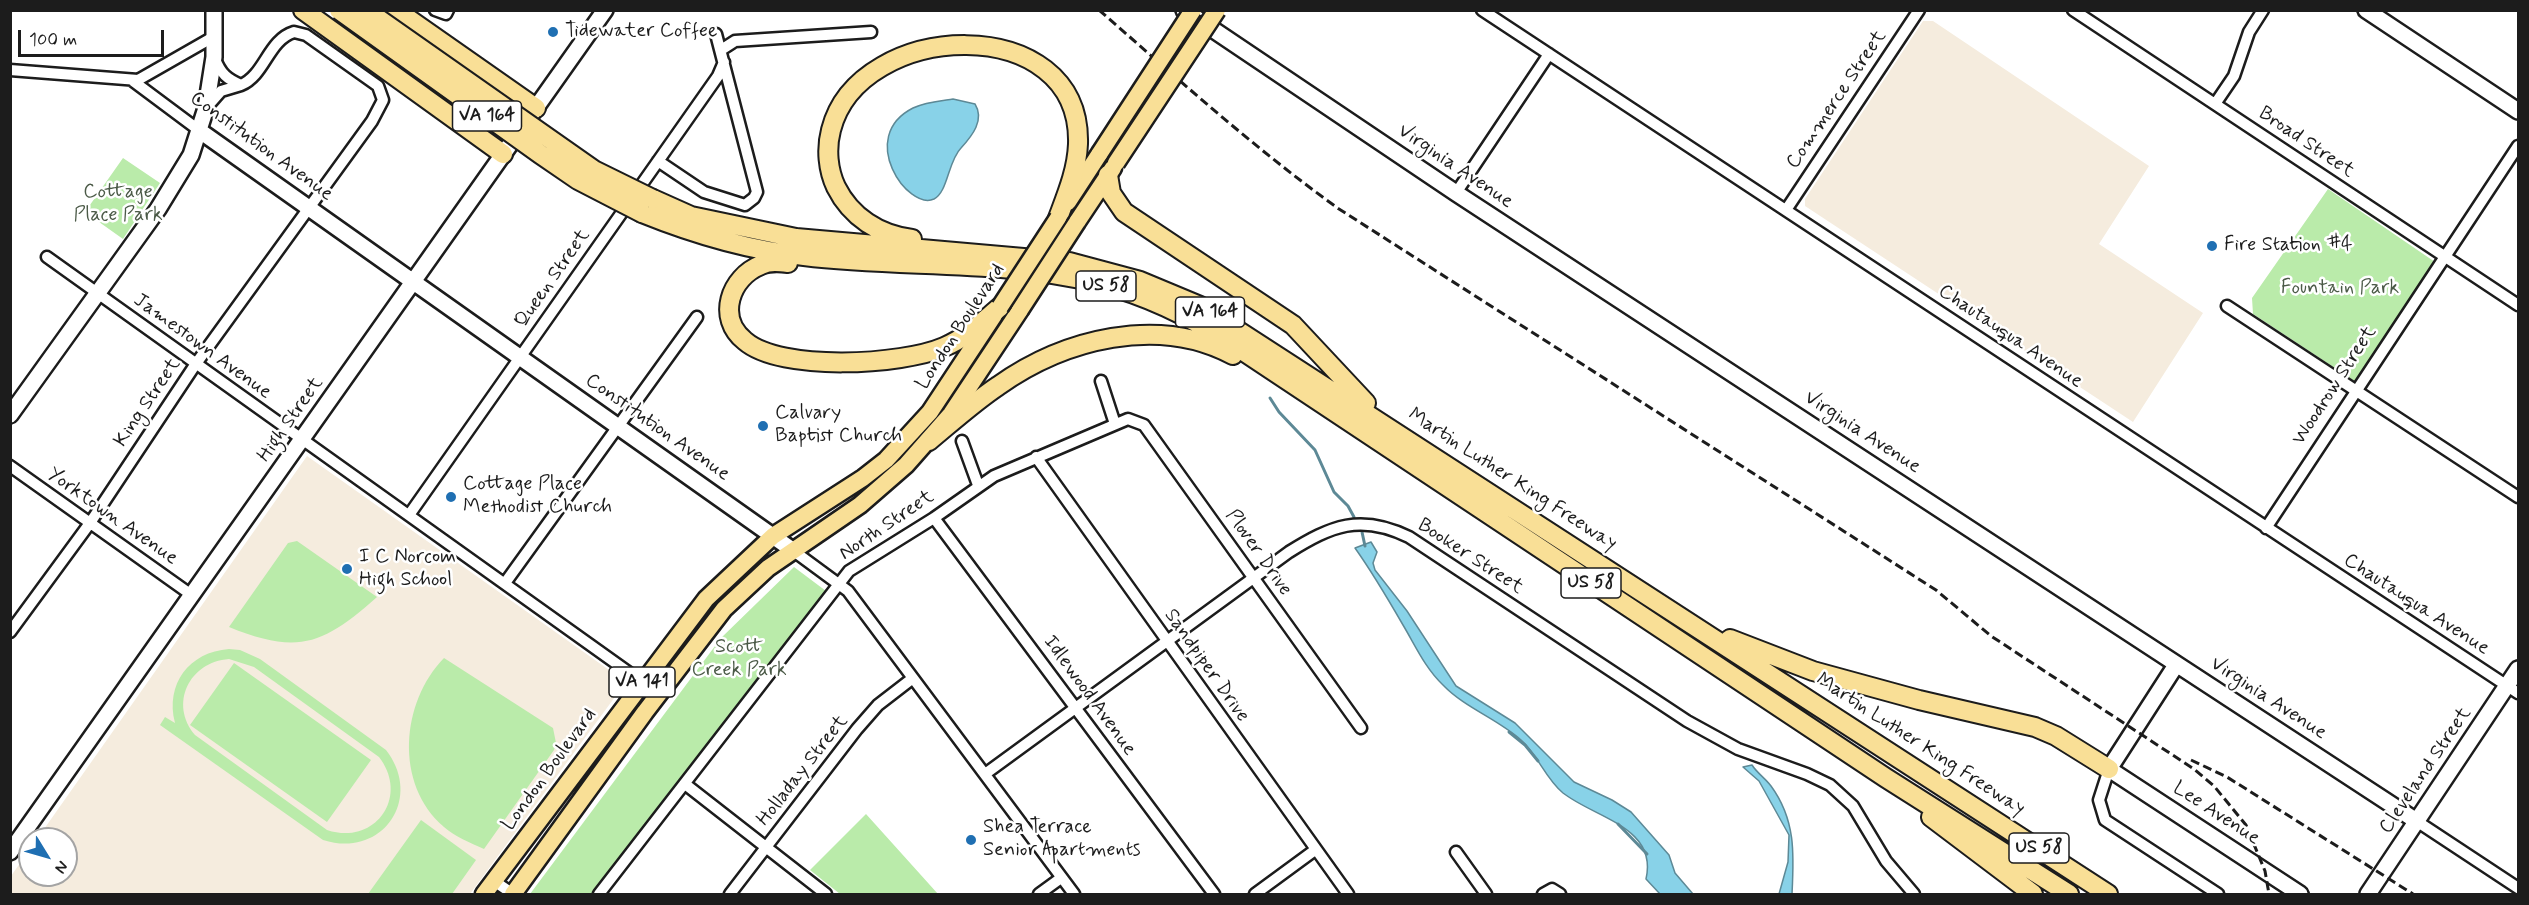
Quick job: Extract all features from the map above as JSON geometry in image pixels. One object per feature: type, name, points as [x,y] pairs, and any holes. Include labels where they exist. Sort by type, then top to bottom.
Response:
[{"type":"highway","points":[[303,10],[503,154]]},
{"type":"highway","name":"VA 164","points":[[339,10],[578,180],[647,206],[796,238],[984,253]]},
{"type":"highway","name":"VA 164","points":[[366,10],[647,206],[697,234],[747,247],[859,261]]},
{"type":"highway","points":[[398,12],[536,108]]},
{"type":"highway","points":[[984,253],[882,231],[856,215],[846,204],[832,178],[828,149],[829,135],[839,108],[851,90],[867,76],[905,56],[955,46],[1006,49],[1026,57],[1045,69],[1064,92],[1078,136],[1077,161],[1058,218]]},
{"type":"highway","name":"US 58","points":[[1112,169],[1111,193],[1124,212],[1293,325],[1371,409],[1408,439]]},
{"type":"highway","name":"Martin Luther King Freeway","points":[[984,253],[1069,262],[1168,291],[1229,322],[2108,894]]},
{"type":"highway","name":"US 58","points":[[859,261],[808,264],[773,262],[753,269],[739,280],[730,295],[729,314],[737,333],[757,349],[772,353],[812,360],[875,363],[942,348],[960,340],[1000,307]]},
{"type":"highway","name":"Martin Luther King Freeway","points":[[859,261],[1036,273],[1120,290],[1204,326],[1886,778],[1998,848]]},
{"type":"highway","points":[[929,441],[977,401],[1021,371],[1068,349],[1119,336],[1146,334],[1184,338],[1208,344],[1323,405]]},
{"type":"highway","points":[[1676,614],[1749,647],[1813,671],[2035,728],[2056,736],[2109,769]]},
{"type":"highway","points":[[1886,778],[1951,834],[2033,894]]},
{"type":"highway","points":[[1998,848],[2069,894]]},
{"type":"highway","name":"US 58","points":[[1998,848],[2052,894]]},
{"type":"main road","name":"London Boulevard","points":[[489,888],[642,681],[706,599],[773,536],[863,478],[914,432],[942,396],[1193,10]]},
{"type":"main road","name":"London Boulevard","points":[[513,894],[724,609],[791,549],[860,505],[906,465],[929,441],[970,386],[1216,10]]},
{"type":"street","points":[[10,415],[174,184],[200,131],[206,108],[214,57],[214,10]]},
{"type":"street","name":"High Street","points":[[10,852],[605,10]]},
{"type":"street","name":"Virginia Avenue","points":[[1184,10],[1456,193],[2518,888]]},
{"type":"street","name":"Chautauqua Avenue","points":[[1482,10],[2513,690]]},
{"type":"street","name":"Commerce Street","points":[[1786,210],[1919,10]]},
{"type":"street","name":"Broad Street","points":[[2073,10],[2518,305]]},
{"type":"street","points":[[2215,104],[2234,76],[2249,32],[2263,10]]},
{"type":"street","points":[[2366,10],[2518,111]]},
{"type":"street","points":[[721,50],[735,41],[871,32]]},
{"type":"street","name":"King Street","points":[[10,632],[90,523],[195,365],[381,108],[382,92],[378,86],[300,33],[285,35],[279,40],[253,76],[241,85]]},
{"type":"street","points":[[658,161],[704,192],[745,205],[754,198],[757,192],[716,34]]},
{"type":"street","points":[[10,70],[133,81],[147,77],[215,36]]},
{"type":"street","points":[[1456,193],[1549,54]]},
{"type":"street","points":[[214,57],[220,72],[228,80],[241,85]]},
{"type":"street","name":"Queen Street","points":[[409,515],[718,76],[724,62]]},
{"type":"street","name":"Constitution Avenue","points":[[133,81],[848,591],[1074,894]]},
{"type":"street","points":[[206,108],[221,91],[241,85]]},
{"type":"street","name":"Woodrow Street","points":[[2266,528],[2518,146]]},
{"type":"street","name":"Jamestown Avenue","points":[[47,257],[195,365],[659,694]]},
{"type":"street","points":[[2227,306],[2518,497]]},
{"type":"street","points":[[505,583],[697,317]]},
{"type":"street","points":[[1101,381],[1115,424]]},
{"type":"street","name":"Plover Drive","points":[[1115,424],[1131,419],[1144,425],[1361,728]]},
{"type":"street","name":"North Street","points":[[599,894],[838,583],[869,556],[934,518],[978,485],[1036,457],[1115,424]]},
{"type":"street","points":[[962,441],[978,485]]},
{"type":"street","name":"Sandpiper Drive","points":[[1036,457],[1348,894]]},
{"type":"street","name":"Yorktown Avenue","points":[[10,466],[193,596]]},
{"type":"street","name":"Idlewood Avenue","points":[[934,518],[1214,894]]},
{"type":"street","name":"Booker Street","points":[[985,774],[1289,552],[1331,528],[1363,524],[1395,530],[1702,730],[1738,749],[1807,774],[1830,785],[1853,806],[1886,861],[1914,894]]},
{"type":"street","points":[[2176,664],[2109,769],[2098,800],[2105,820],[2218,894]]},
{"type":"street","name":"Cleveland Street","points":[[2368,894],[2513,690],[2518,669]]},
{"type":"street","name":"Holladay Street","points":[[730,894],[878,705],[913,678]]},
{"type":"street","name":"Lee Avenue","points":[[2109,769],[2300,894]]},
{"type":"street","points":[[685,784],[826,894]]},
{"type":"street","points":[[1255,894],[1315,850]]},
{"type":"street","points":[[1456,852],[1486,894]]},
{"type":"street","points":[[1039,894],[1062,878]]},
{"type":"street","points":[[489,888],[513,894]]},
{"type":"street","points":[[1543,894],[1552,889],[1560,894]]},
{"type":"shaded area","points":[[1923,21],[1933,21],[2149,166],[2099,244],[2203,313],[2133,422],[1805,206],[1805,199]]},
{"type":"shaded area","name":"I C Norcom High School","points":[[307,456],[626,682],[470,894],[11,894],[11,876],[18,866],[18,887],[78,887],[78,827],[45,827]]},
{"type":"green space","name":"Cottage Place Park","points":[[123,158],[160,183],[123,239],[85,212]]},
{"type":"green space","name":"Fountain Park","points":[[2328,189],[2435,262],[2356,382],[2253,314],[2252,298]]},
{"type":"green space","points":[[297,541],[377,597],[341,626],[325,635],[309,640],[274,641],[229,627],[288,543]]},
{"type":"green space","name":"Scott Creek Park","points":[[794,567],[826,591],[592,894],[530,894],[721,638]]},
{"type":"green space","points":[[240,650],[260,659],[386,750],[397,769],[400,787],[398,805],[391,820],[379,833],[363,841],[344,844],[323,840],[160,725],[165,717],[175,723],[174,695],[183,672],[202,656],[215,651]],"holes":[[[229,659],[254,667],[379,757],[388,772],[391,788],[389,802],[383,814],[373,824],[360,831],[344,833],[327,830],[195,735],[187,723],[184,710],[187,686],[194,676],[215,662]]]},
{"type":"green space","points":[[444,658],[553,728],[556,743],[554,750],[484,849],[448,831],[428,809],[417,789],[411,766],[409,743],[412,719],[419,697],[430,676]]},
{"type":"green space","points":[[234,663],[371,760],[327,822],[190,725]]},
{"type":"green space","points":[[866,814],[938,894],[840,894],[810,870]]},
{"type":"green space","points":[[421,820],[476,860],[452,894],[368,894]]},
{"type":"water","points":[[953,99],[975,104],[979,116],[978,122],[973,133],[953,160],[939,195],[934,199],[923,200],[912,194],[901,183],[892,169],[888,153],[889,136],[896,121],[913,108],[927,103]]},
{"type":"water","points":[[1371,542],[1377,552],[1373,563],[1375,570],[1407,611],[1456,686],[1515,723],[1574,782],[1631,812],[1669,855],[1675,873],[1693,894],[1660,894],[1646,879],[1647,861],[1643,847],[1633,836],[1621,826],[1563,793],[1521,740],[1461,700],[1437,678],[1355,548]]},
{"type":"water","points":[[1752,765],[1771,786],[1785,812],[1792,838],[1792,894],[1779,894],[1788,862],[1789,835],[1759,781],[1743,767]]},
{"type":"waterway","points":[[1270,398],[1279,412],[1315,450],[1334,492],[1348,506],[1354,517]]},
{"type":"waterway","points":[[1362,532],[1365,546]]},
{"type":"waterway","points":[[1509,732],[1525,745],[1538,761]]},
{"type":"waterway","points":[[1618,824],[1647,854]]},
{"type":"railway","points":[[1099,10],[1247,137],[1339,209],[1936,590],[1991,636],[2194,769],[2214,786],[2246,825],[2265,871],[2269,894]]},
{"type":"railway","points":[[2191,760],[2227,777],[2413,894]]},
{"type":"place","name":"Tidewater Coffee","points":[[553,32]]},
{"type":"place","name":"Fire Station #4","points":[[2212,246]]},
{"type":"place","name":"Calvary Baptist Church","points":[[763,426]]},
{"type":"place","name":"Cottage Place Methodist Church","points":[[451,497]]},
{"type":"place","name":"I C Norcom High School","points":[[347,569]]},
{"type":"place","name":"Shea Terrace Senior Apartments","points":[[971,840]]}]
